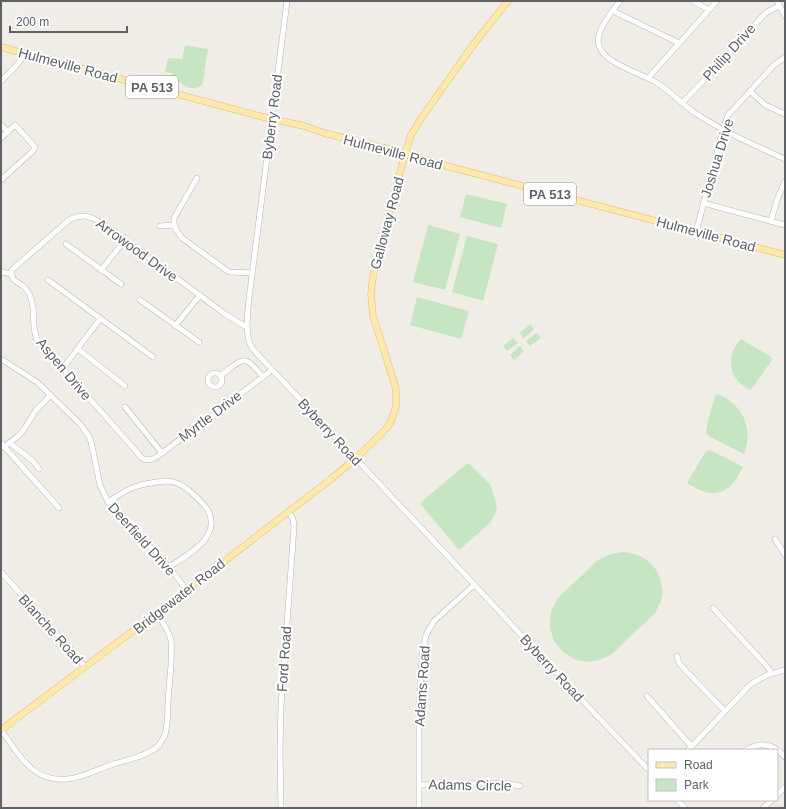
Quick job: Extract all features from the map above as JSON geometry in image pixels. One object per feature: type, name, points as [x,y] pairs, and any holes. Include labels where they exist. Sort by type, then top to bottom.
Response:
[{"type":"main road","name":"Galloway Road","points":[[355,459],[390,424],[396,407],[396,390],[373,316],[371,294],[374,271],[411,135],[473,45],[508,1]]},
{"type":"main road","name":"Hulmeville Road","points":[[1,47],[260,116],[304,126],[326,134],[785,255]]},
{"type":"main road","name":"Bridgewater Road","points":[[1,730],[157,614],[355,459]]},
{"type":"street","name":"Byberry Road","points":[[287,1],[252,274],[247,327],[251,346],[355,459],[648,769]]},
{"type":"street","points":[[620,1],[598,35],[598,43],[604,55],[610,60],[666,88],[696,114],[723,130],[785,159]]},
{"type":"street","points":[[693,1],[709,10]]},
{"type":"street","points":[[648,78],[718,1]]},
{"type":"street","points":[[778,3],[785,16]]},
{"type":"street","name":"Philip Drive","points":[[682,103],[760,19],[778,3]]},
{"type":"street","points":[[613,11],[679,43]]},
{"type":"street","points":[[1,81],[25,54]]},
{"type":"street","name":"Joshua Drive","points":[[696,232],[728,115],[773,66],[785,58]]},
{"type":"street","points":[[750,91],[760,102],[785,114]]},
{"type":"street","points":[[1,124],[8,132]]},
{"type":"street","points":[[1,138],[15,126],[35,147],[33,151],[1,180]]},
{"type":"street","points":[[197,178],[174,218],[176,230],[182,238],[229,272],[252,274]]},
{"type":"street","points":[[771,221],[777,200],[785,181]]},
{"type":"street","points":[[703,203],[785,225]]},
{"type":"street","name":"Arrowood Drive","points":[[11,274],[15,267],[73,218],[85,216],[94,218],[225,314],[247,327]]},
{"type":"street","points":[[160,226],[174,225]]},
{"type":"street","points":[[101,270],[125,240]]},
{"type":"street","points":[[66,244],[120,284]]},
{"type":"street","points":[[1,272],[11,274]]},
{"type":"street","name":"Aspen Drive","points":[[11,274],[13,280],[23,286],[31,297],[34,307],[35,334],[38,342],[63,368],[142,458],[148,461]]},
{"type":"street","points":[[48,280],[153,357]]},
{"type":"street","points":[[175,326],[200,295]]},
{"type":"street","points":[[140,300],[199,342]]},
{"type":"street","points":[[63,368],[100,319]]},
{"type":"street","points":[[78,349],[125,386]]},
{"type":"street","name":"Deerfield Drive","points":[[1,359],[37,382],[81,425],[90,438],[100,485],[108,502],[119,516],[163,560],[187,590]]},
{"type":"street","points":[[220,376],[244,360],[252,364],[262,375]]},
{"type":"street","name":"Myrtle Drive","points":[[148,461],[162,453],[262,375],[272,370]]},
{"type":"street","points":[[51,395],[39,406],[23,431],[10,443],[3,445],[59,508]]},
{"type":"street","points":[[125,407],[162,453]]},
{"type":"street","points":[[10,443],[33,460],[39,469]]},
{"type":"street","points":[[108,502],[132,488],[166,481],[180,484],[201,502],[208,511],[211,520],[207,537],[202,543],[169,567]]},
{"type":"street","name":"Ford Road","points":[[281,808],[281,698],[294,527],[293,519],[289,512]]},
{"type":"street","points":[[775,539],[785,555]]},
{"type":"street","name":"Blanche Road","points":[[1,572],[85,667]]},
{"type":"street","name":"Adams Road","points":[[419,808],[419,714],[422,656],[426,635],[434,621],[474,585]]},
{"type":"street","points":[[713,608],[764,663],[771,673]]},
{"type":"street","points":[[1,730],[30,768],[37,774],[58,780],[81,776],[156,748],[162,739],[166,728],[172,656],[171,641],[168,632],[157,614]]},
{"type":"street","points":[[677,656],[679,663],[725,711]]},
{"type":"street","points":[[647,696],[689,748],[751,684],[761,677],[785,670]]},
{"type":"street","points":[[748,749],[760,744],[776,749]]},
{"type":"street","name":"Adams Circle","points":[[419,785],[492,783],[520,786]]},
{"type":"green space","points":[[185,45],[208,49],[203,82],[201,86],[197,88],[184,86],[172,73],[165,72],[168,58],[182,59]]},
{"type":"green space","points":[[466,194],[507,204],[501,228],[460,217]]},
{"type":"green space","points":[[428,225],[460,234],[445,290],[413,282]]},
{"type":"green space","points":[[467,236],[498,244],[483,301],[452,292]]},
{"type":"green space","points":[[417,297],[469,311],[461,339],[410,325]]},
{"type":"green space","points":[[530,324],[534,329],[524,338],[519,333]]},
{"type":"green space","points":[[537,333],[541,338],[530,346],[526,341]]},
{"type":"green space","points":[[513,338],[518,343],[507,351],[503,346]]},
{"type":"green space","points":[[741,339],[771,357],[772,360],[751,390],[738,381],[731,368],[732,353]]},
{"type":"green space","points":[[520,346],[524,351],[514,360],[510,355]]},
{"type":"green space","points":[[716,394],[733,403],[744,417],[748,435],[744,454],[706,433],[708,420]]},
{"type":"green space","points":[[710,450],[743,467],[738,477],[732,484],[720,492],[705,492],[687,483],[706,451]]},
{"type":"green space","points":[[468,463],[491,486],[497,508],[491,522],[459,550],[421,505],[421,502]]},
{"type":"green space","points":[[624,552],[635,554],[644,558],[657,571],[663,592],[661,601],[655,613],[612,654],[599,660],[586,662],[574,659],[563,652],[554,641],[550,628],[551,611],[558,598],[598,560],[611,554]]}]
